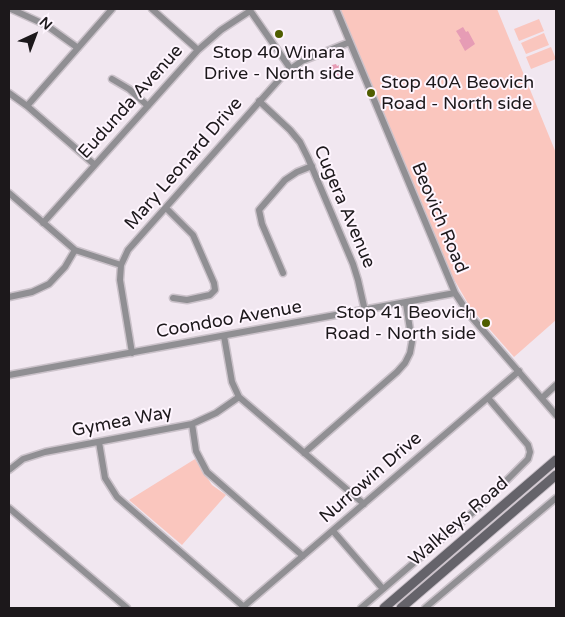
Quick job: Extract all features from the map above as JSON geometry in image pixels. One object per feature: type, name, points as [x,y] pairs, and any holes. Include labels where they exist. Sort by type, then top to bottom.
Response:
[{"type":"main road","name":"Walkleys Road","points":[[384,608],[556,460]]},
{"type":"main road","name":"Walkleys Road","points":[[401,608],[556,475]]},
{"type":"street","points":[[11,9],[46,25],[78,48]]},
{"type":"street","points":[[27,106],[112,9]]},
{"type":"street","points":[[152,9],[198,50]]},
{"type":"street","name":"Beovich Road","points":[[336,9],[455,294],[468,313],[556,414]]},
{"type":"street","points":[[250,10],[290,68]]},
{"type":"street","name":"Eudunda Avenue","points":[[43,224],[198,50],[221,30],[250,10]]},
{"type":"street","name":"Mary Leonard Drive","points":[[132,353],[120,285],[121,265],[131,246],[290,68],[302,61],[350,42]]},
{"type":"street","points":[[112,79],[129,89],[148,106]]},
{"type":"street","points":[[9,93],[27,106],[95,165]]},
{"type":"street","name":"Cugera Avenue","points":[[259,101],[295,136],[312,166],[353,264],[365,311]]},
{"type":"street","points":[[283,273],[262,224],[259,210],[285,180],[297,172],[312,166]]},
{"type":"street","points":[[9,193],[75,250],[121,265]]},
{"type":"street","points":[[166,208],[193,235],[214,283],[215,290],[210,295],[183,300],[173,298]]},
{"type":"street","points":[[9,297],[39,289],[49,284],[65,268],[75,250]]},
{"type":"street","name":"Coondoo Avenue","points":[[9,375],[455,294]]},
{"type":"street","points":[[304,453],[402,367],[410,353],[412,342],[406,304]]},
{"type":"street","points":[[224,336],[232,382],[239,397],[364,504]]},
{"type":"street","name":"Nurrowin Drive","points":[[243,608],[519,371]]},
{"type":"street","points":[[542,398],[556,386]]},
{"type":"street","name":"Gymea Way","points":[[9,470],[27,457],[192,424],[216,413],[239,397]]},
{"type":"street","points":[[361,608],[471,514],[528,459],[530,452],[528,445],[488,398]]},
{"type":"street","points":[[192,424],[196,451],[207,472],[303,556]]},
{"type":"street","points":[[98,442],[105,478],[117,498],[243,608]]},
{"type":"street","points":[[425,608],[556,498]]},
{"type":"street","points":[[9,508],[127,608]]},
{"type":"street","points":[[334,531],[383,589]]},
{"type":"shaded area","points":[[339,9],[497,9],[556,153],[556,320],[514,357],[470,307],[448,269]]},
{"type":"shaded area","points":[[539,19],[544,31],[519,41],[514,29]]},
{"type":"shaded area","points":[[544,33],[549,45],[526,54],[521,43]]},
{"type":"shaded area","points":[[551,47],[556,59],[531,69],[526,57]]},
{"type":"shaded area","points":[[195,459],[212,485],[226,495],[182,545],[129,500]]},
{"type":"building","points":[[463,27],[466,32],[468,31],[475,44],[465,51],[456,31]]},
{"type":"building","points":[[336,64],[337,66],[342,64],[345,76],[336,78],[335,73],[329,75],[328,66]]},
{"type":"place","name":"Stop 40 Winara Drive - North side","points":[[279,34]]},
{"type":"place","name":"Stop 40A Beovich Road - North side","points":[[371,93]]},
{"type":"place","name":"Stop 41 Beovich Road - North side","points":[[486,323]]}]
